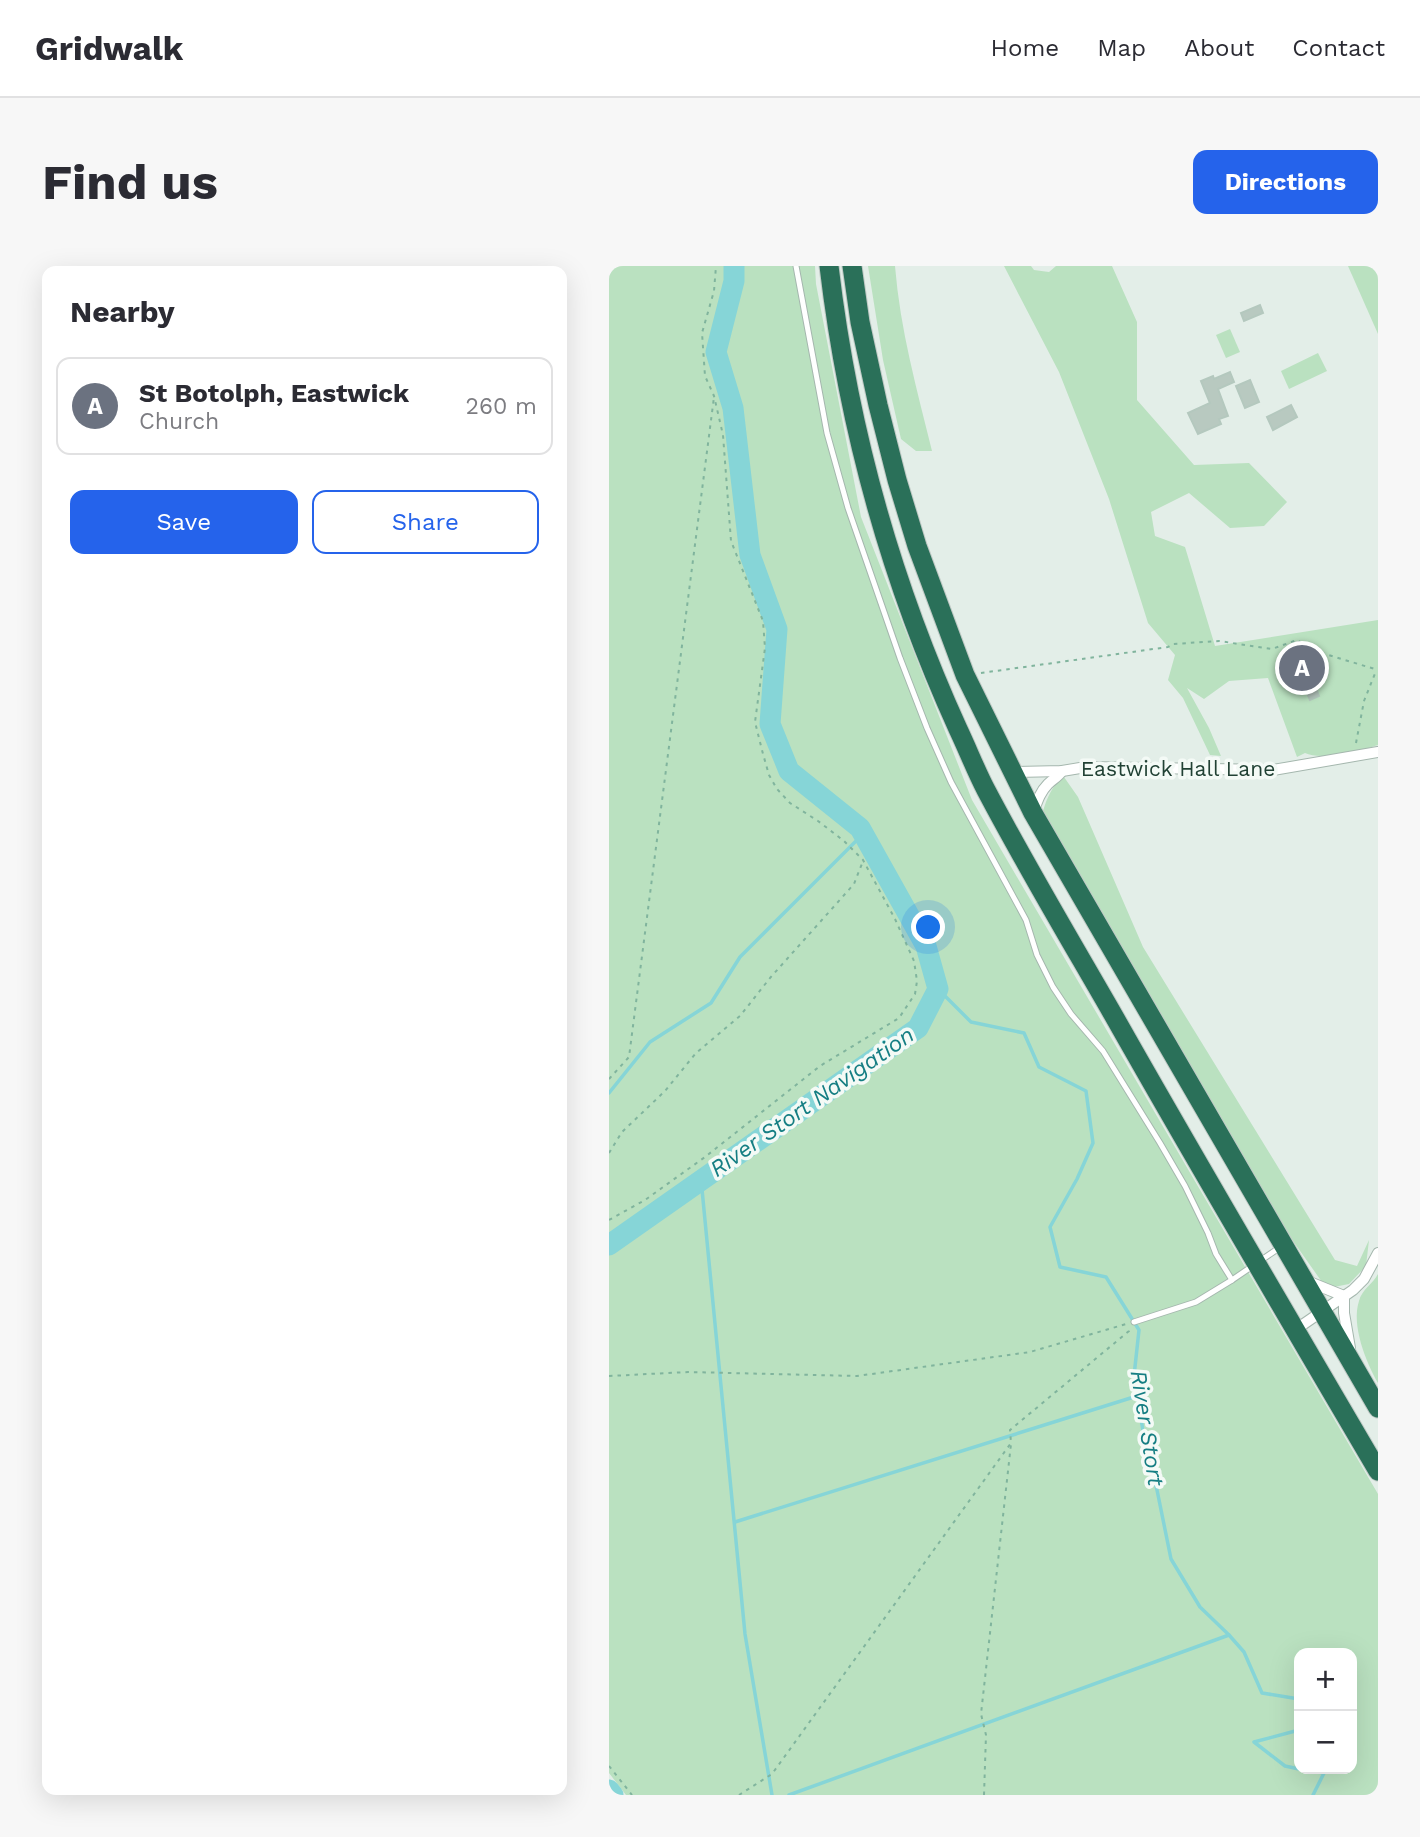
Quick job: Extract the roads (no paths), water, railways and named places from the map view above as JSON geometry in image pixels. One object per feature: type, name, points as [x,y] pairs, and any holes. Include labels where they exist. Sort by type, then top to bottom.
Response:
[{"type":"highway","points":[[829,266],[846,381],[875,505],[930,665],[986,789],[1157,1092],[1378,1471]]},
{"type":"highway","points":[[852,266],[860,322],[897,480],[916,546],[965,676],[1033,813],[1378,1408]]},
{"type":"street","name":"Eastwick Hall Lane","points":[[1012,772],[1062,771],[1086,767],[1273,770],[1378,751]]},
{"type":"street","name":"Eastwick Hall Lane","points":[[1033,813],[1042,792],[1062,771]]},
{"type":"street","points":[[1295,1330],[1364,1279],[1378,1253]]},
{"type":"street","points":[[1304,1280],[1344,1296]]},
{"type":"street","points":[[1344,1296],[1345,1322],[1353,1365]]},
{"type":"lane","points":[[796,266],[827,433],[848,508],[927,728],[951,782],[1026,920],[1053,987],[1071,1014],[1103,1051],[1160,1143],[1185,1186],[1216,1254],[1232,1280]]},
{"type":"lane","points":[[1131,1324],[1196,1302],[1283,1245]]},
{"type":"waterway","name":"River Stort Navigation","points":[[609,1245],[918,1028],[938,989],[926,946],[860,828],[789,771],[770,724],[777,629],[750,555],[733,408],[716,352],[734,281],[734,266]]},
{"type":"waterway","points":[[609,1093],[650,1042],[711,1003],[740,957],[863,834]]},
{"type":"waterway","name":"River Stort","points":[[938,989],[971,1022],[1024,1033],[1039,1067],[1086,1091],[1093,1143],[1077,1179],[1050,1227],[1060,1267],[1106,1277],[1139,1330],[1134,1376],[1145,1443],[1171,1559],[1200,1607],[1244,1652],[1262,1693],[1294,1698]]},
{"type":"waterway","points":[[701,1179],[745,1634],[772,1795]]},
{"type":"waterway","points":[[735,1522],[1137,1396]]},
{"type":"waterway","points":[[789,1795],[1229,1635]]},
{"type":"waterway","name":"River Stort","points":[[1294,1731],[1254,1742],[1285,1766],[1294,1768]]},
{"type":"waterway","name":"River Stort","points":[[1313,1795],[1324,1774]]},
{"type":"waterway","name":"River Stort Navigation","points":[[609,1790],[613,1795]]},
{"type":"place","name":"St Botolph, Eastwick","points":[[1302,668]]}]
